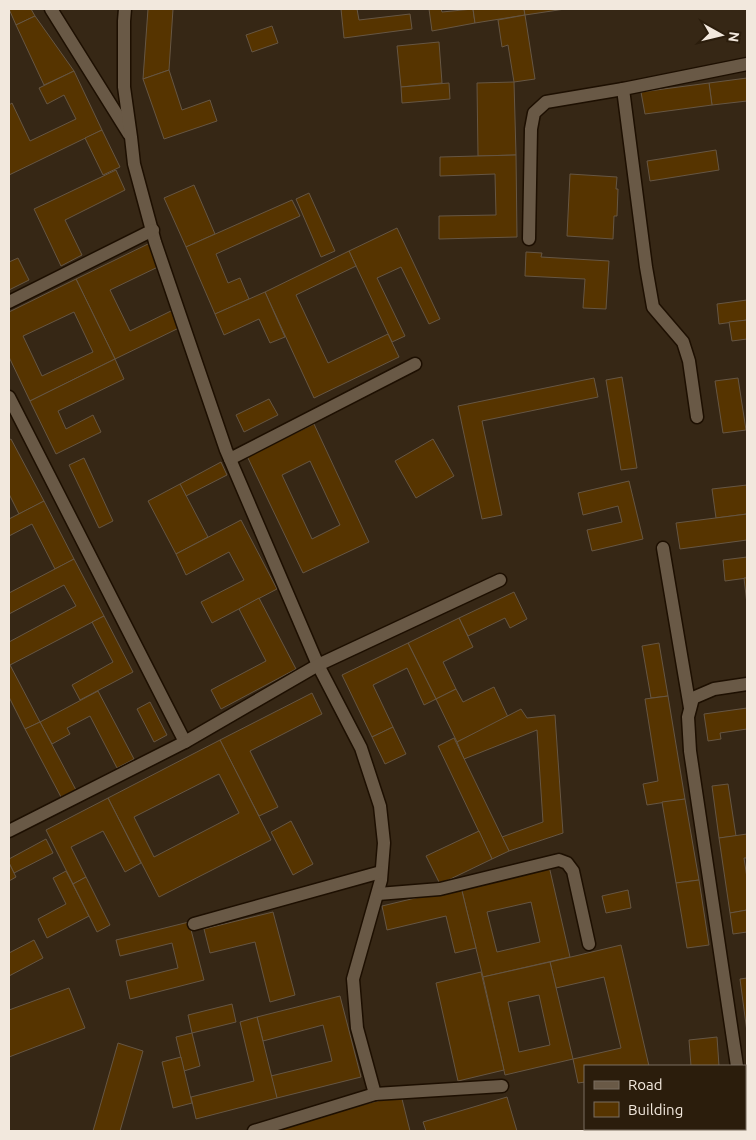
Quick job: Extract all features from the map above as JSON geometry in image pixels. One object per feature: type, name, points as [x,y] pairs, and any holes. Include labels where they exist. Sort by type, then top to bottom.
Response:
[{"type":"street","points":[[51,9],[131,137]]},
{"type":"street","points":[[125,9],[124,87],[134,164],[153,230],[230,459],[318,665],[361,748],[380,806],[384,843],[378,894],[353,978],[357,1028],[375,1094]]},
{"type":"street","points":[[529,239],[530,129],[534,113],[546,102],[623,89],[747,64]]},
{"type":"street","points":[[623,89],[653,307],[683,342],[689,361],[697,417]]},
{"type":"street","points":[[9,302],[153,230]]},
{"type":"street","points":[[230,459],[415,364]]},
{"type":"street","points":[[9,397],[185,742]]},
{"type":"street","points":[[663,548],[690,708]]},
{"type":"street","points":[[9,831],[185,742],[318,665],[500,580]]},
{"type":"street","points":[[737,1065],[690,751],[688,717],[693,698],[714,689],[747,684]]},
{"type":"street","points":[[378,894],[440,889],[560,860],[567,863],[573,871],[589,944]]},
{"type":"street","points":[[194,924],[381,872]]},
{"type":"street","points":[[254,1131],[375,1094],[502,1086]]},
{"type":"building","points":[[9,9],[31,9],[35,16],[16,25]]},
{"type":"building","points":[[148,9],[173,9],[169,70],[143,79]]},
{"type":"building","points":[[341,9],[357,9],[359,20],[410,14],[412,29],[344,38]]},
{"type":"building","points":[[429,9],[441,9],[442,12],[473,9],[475,23],[432,31]]},
{"type":"building","points":[[473,9],[524,9],[525,15],[475,23]]},
{"type":"building","points":[[524,9],[565,9],[525,15]]},
{"type":"building","points":[[525,15],[535,79],[514,82],[508,45],[502,47],[498,20]]},
{"type":"building","points":[[35,16],[74,71],[44,85],[16,25]]},
{"type":"building","points":[[272,26],[278,43],[252,52],[246,35]]},
{"type":"building","points":[[439,42],[442,83],[401,87],[397,46]]},
{"type":"building","points":[[169,70],[182,110],[210,100],[217,121],[164,139],[143,79]]},
{"type":"building","points":[[74,71],[102,130],[9,175],[9,105],[12,103],[30,141],[76,119],[64,95],[47,104],[39,88]]},
{"type":"building","points":[[747,78],[747,101],[712,105],[709,83]]},
{"type":"building","points":[[514,82],[516,155],[478,156],[477,83]]},
{"type":"building","points":[[449,83],[450,99],[402,103],[401,87]]},
{"type":"building","points":[[709,83],[712,105],[645,114],[641,92]]},
{"type":"building","points":[[102,130],[120,167],[103,175],[85,138]]},
{"type":"building","points":[[716,150],[719,170],[650,181],[647,161]]},
{"type":"building","points":[[516,155],[517,237],[439,239],[439,216],[496,215],[495,174],[440,176],[440,157]]},
{"type":"building","points":[[116,170],[125,190],[65,220],[82,255],[61,266],[34,209]]},
{"type":"building","points":[[570,174],[617,177],[617,216],[614,216],[613,239],[567,236]]},
{"type":"building","points":[[194,185],[215,234],[186,247],[164,198]]},
{"type":"building","points":[[309,193],[335,251],[321,257],[296,199]]},
{"type":"building","points":[[292,200],[300,216],[216,254],[228,283],[240,278],[249,299],[215,314],[186,247]]},
{"type":"building","points":[[397,228],[440,319],[429,324],[401,267],[377,278],[405,336],[392,342],[349,251]]},
{"type":"building","points":[[150,243],[160,266],[110,290],[130,331],[173,310],[181,327],[115,359],[76,279]]},
{"type":"building","points":[[349,251],[356,266],[296,295],[328,363],[388,334],[399,357],[314,398],[265,292]]},
{"type":"building","points":[[526,252],[542,253],[541,257],[609,261],[606,309],[583,308],[585,279],[525,276]]},
{"type":"building","points":[[18,258],[29,280],[9,290],[9,262]]},
{"type":"building","points":[[76,279],[115,359],[30,401],[9,357],[9,312]],"holes":[[[74,312],[93,352],[42,376],[23,336]]]},
{"type":"building","points":[[265,292],[285,337],[270,343],[259,319],[224,335],[215,314]]},
{"type":"building","points":[[747,300],[747,320],[719,324],[717,304]]},
{"type":"building","points":[[747,320],[747,339],[732,341],[729,322]]},
{"type":"building","points":[[115,359],[124,379],[58,411],[66,429],[93,415],[101,432],[56,454],[30,401]]},
{"type":"building","points":[[622,377],[637,468],[621,470],[606,380]]},
{"type":"building","points":[[594,378],[598,397],[482,421],[502,515],[482,519],[458,406]]},
{"type":"building","points":[[738,378],[746,430],[723,433],[715,381]]},
{"type":"building","points":[[269,399],[278,415],[244,432],[236,415]]},
{"type":"building","points":[[314,424],[369,542],[303,573],[247,456]],"holes":[[[310,461],[340,525],[312,539],[282,475]]]},
{"type":"building","points":[[11,439],[44,501],[19,514],[9,494],[9,440]]},
{"type":"building","points":[[433,439],[454,476],[416,498],[395,461]]},
{"type":"building","points":[[84,458],[113,521],[99,528],[69,465]]},
{"type":"building","points":[[221,462],[227,475],[186,496],[180,484]]},
{"type":"building","points":[[629,481],[643,539],[592,551],[587,530],[622,522],[618,506],[583,515],[578,493]]},
{"type":"building","points":[[180,484],[208,537],[176,554],[148,501]]},
{"type":"building","points":[[747,485],[747,514],[716,518],[712,489]]},
{"type":"building","points":[[44,501],[74,559],[55,569],[32,524],[9,536],[9,519]]},
{"type":"building","points":[[747,514],[747,540],[680,549],[676,523]]},
{"type":"building","points":[[241,520],[277,589],[212,623],[201,602],[244,580],[229,552],[186,575],[176,554]]},
{"type":"building","points":[[747,557],[747,578],[725,581],[723,560]]},
{"type":"building","points":[[74,559],[104,616],[10,665],[9,642],[76,606],[64,585],[9,614],[9,593]]},
{"type":"building","points":[[744,578],[747,578],[747,604]]},
{"type":"building","points":[[514,592],[527,619],[510,628],[505,618],[468,636],[459,618]]},
{"type":"building","points":[[259,598],[296,669],[221,709],[211,690],[266,661],[239,609]]},
{"type":"building","points":[[104,616],[133,672],[80,700],[72,685],[113,662],[92,622]]},
{"type":"building","points":[[459,618],[473,647],[443,662],[456,689],[436,699],[408,643]]},
{"type":"building","points":[[408,643],[436,699],[424,705],[407,668],[373,685],[393,727],[372,737],[342,675]]},
{"type":"building","points":[[659,643],[668,696],[651,698],[642,646]]},
{"type":"building","points":[[10,665],[40,722],[25,729],[9,697]]},
{"type":"building","points":[[494,687],[508,717],[457,742],[436,699],[456,689],[463,702]]},
{"type":"building","points":[[98,691],[134,759],[117,768],[90,716],[67,728],[70,734],[52,744],[40,722]]},
{"type":"building","points":[[312,693],[322,714],[250,751],[278,807],[259,816],[220,740]]},
{"type":"building","points":[[668,696],[685,799],[647,805],[643,784],[658,781],[645,699]]},
{"type":"building","points":[[150,702],[167,735],[154,742],[137,709]]},
{"type":"building","points":[[747,708],[747,729],[720,733],[721,739],[708,741],[704,714]]},
{"type":"building","points":[[521,709],[527,718],[555,715],[563,833],[509,851],[502,837],[543,822],[537,730],[464,759],[457,742]]},
{"type":"building","points":[[40,722],[76,790],[61,797],[25,729]]},
{"type":"building","points":[[393,727],[406,754],[385,764],[372,737]]},
{"type":"building","points":[[454,738],[509,851],[492,859],[438,746]]},
{"type":"building","points":[[220,740],[271,840],[159,897],[108,798]],"holes":[[[219,774],[239,813],[154,857],[134,817]]]},
{"type":"building","points":[[728,784],[736,836],[719,838],[712,786]]},
{"type":"building","points":[[108,798],[141,863],[125,872],[103,831],[71,847],[86,877],[73,884],[46,830]]},
{"type":"building","points":[[685,799],[699,880],[676,883],[662,802]]},
{"type":"building","points":[[291,821],[313,864],[293,875],[271,832]]},
{"type":"building","points":[[479,831],[492,859],[440,884],[426,856]]},
{"type":"building","points":[[747,834],[747,858],[744,858],[747,878],[747,910],[730,913],[719,838]]},
{"type":"building","points":[[46,839],[53,853],[14,873],[9,859]]},
{"type":"building","points":[[9,863],[16,877],[9,881]]},
{"type":"building","points":[[549,866],[570,957],[483,977],[461,887]],"holes":[[[531,902],[540,942],[497,952],[487,912]]]},
{"type":"building","points":[[66,871],[89,916],[47,938],[38,919],[66,904],[53,878]]},
{"type":"building","points":[[86,877],[110,925],[97,932],[73,884]]},
{"type":"building","points":[[699,880],[709,945],[687,948],[676,883]]},
{"type":"building","points":[[461,887],[476,948],[455,953],[446,916],[387,930],[382,906]]},
{"type":"building","points":[[628,890],[631,908],[606,913],[602,896]]},
{"type":"building","points":[[747,910],[747,932],[733,934],[730,913]]},
{"type":"building","points":[[273,912],[295,995],[270,1002],[255,942],[210,953],[204,929]]},
{"type":"building","points":[[189,922],[204,980],[130,999],[126,981],[178,968],[172,943],[120,956],[116,940]]},
{"type":"building","points":[[34,940],[43,958],[9,976],[9,953]]},
{"type":"building","points":[[621,945],[649,1065],[584,1065],[584,1082],[578,1083],[573,1059],[621,1048],[604,977],[556,988],[550,962]]},
{"type":"building","points":[[550,962],[573,1059],[505,1075],[483,977]],"holes":[[[539,995],[550,1045],[519,1052],[508,1002]]]},
{"type":"building","points":[[481,972],[504,1070],[458,1081],[436,983]]},
{"type":"building","points":[[747,978],[747,1032],[740,979]]},
{"type":"building","points":[[69,988],[85,1028],[9,1057],[9,1010]]},
{"type":"building","points":[[340,996],[361,1077],[277,1098],[271,1076],[332,1061],[323,1025],[263,1041],[257,1017]]},
{"type":"building","points":[[232,1004],[236,1022],[192,1033],[188,1015]]},
{"type":"building","points":[[257,1017],[277,1098],[196,1119],[191,1097],[254,1081],[240,1022]]},
{"type":"building","points":[[192,1033],[200,1066],[184,1071],[176,1037]]},
{"type":"building","points":[[717,1037],[719,1065],[691,1065],[689,1040]]},
{"type":"building","points":[[118,1043],[143,1051],[120,1131],[93,1131]]},
{"type":"building","points":[[181,1057],[192,1103],[173,1108],[162,1062]]},
{"type":"building","points":[[401,1095],[410,1131],[258,1131]]},
{"type":"building","points":[[507,1097],[517,1131],[426,1131],[423,1122]]},
{"type":"building","points":[[704,1130],[725,1130],[725,1131],[690,1131]]}]
